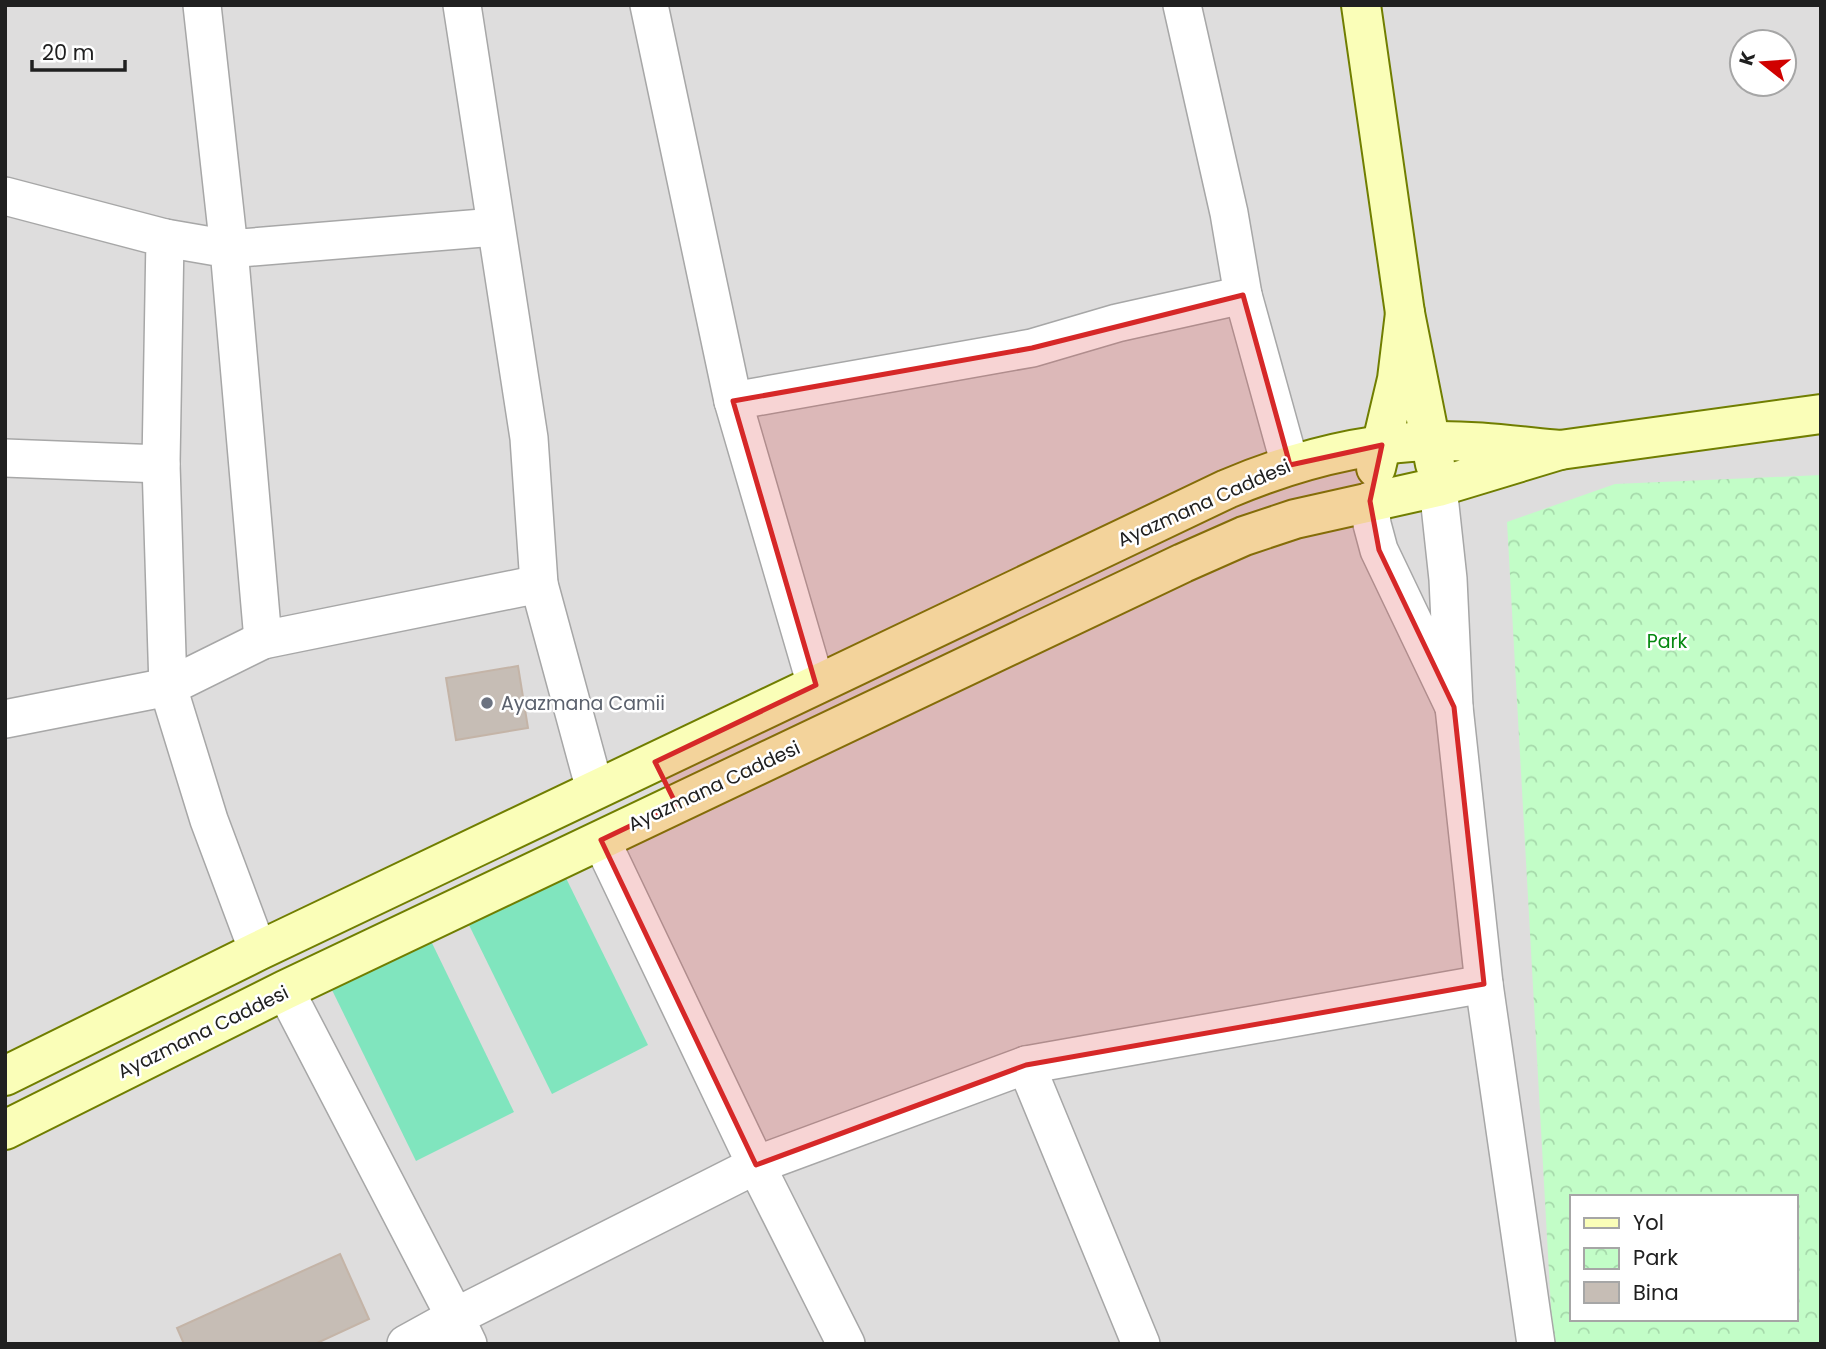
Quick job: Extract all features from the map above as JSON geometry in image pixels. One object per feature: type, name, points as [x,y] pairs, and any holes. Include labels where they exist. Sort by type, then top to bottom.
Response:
[{"type":"main road","points":[[1362,5],[1405,313],[1438,487]]},
{"type":"main road","points":[[1370,501],[1374,473],[1397,379],[1405,313]]},
{"type":"main road","points":[[1560,450],[1821,414]]},
{"type":"main road","name":"Ayazmana Caddesi","points":[[5,1076],[258,951],[1227,489],[1315,456],[1382,445],[1431,441],[1560,450]]},
{"type":"main road","name":"Ayazmana Caddesi","points":[[5,1130],[285,990],[1220,547],[1295,519],[1438,487],[1560,450]]},
{"type":"main road","points":[[655,762],[676,804]]},
{"type":"street","points":[[202,5],[229,249],[263,640]]},
{"type":"street","points":[[462,5],[529,438],[538,584],[595,790]]},
{"type":"street","points":[[649,5],[733,401],[816,685]]},
{"type":"street","points":[[1182,5],[1229,213],[1243,295],[1290,465]]},
{"type":"street","points":[[5,196],[165,238],[229,249],[495,228]]},
{"type":"street","points":[[165,238],[161,464],[168,687],[209,820],[258,951]]},
{"type":"street","points":[[733,401],[1032,348],[1117,323],[1243,295]]},
{"type":"street","points":[[5,458],[161,464]]},
{"type":"street","points":[[1438,487],[1448,579],[1454,707],[1484,984],[1536,1344]]},
{"type":"street","points":[[1370,501],[1371,524],[1379,550],[1454,707]]},
{"type":"street","points":[[5,719],[168,687],[263,640],[538,584]]},
{"type":"street","points":[[601,840],[756,1165],[846,1344]]},
{"type":"street","points":[[406,1344],[462,1330],[756,1165],[1026,1065],[1484,984]]},
{"type":"street","points":[[285,990],[462,1330]]},
{"type":"street","points":[[1026,1065],[1141,1344]]},
{"type":"highlighted area","points":[[1243,295],[1290,465],[1382,445],[1370,501],[1379,550],[1454,707],[1484,984],[1026,1065],[756,1165],[601,840],[676,804],[655,762],[816,685],[733,401],[1032,348]]},
{"type":"shaded area","points":[[5,5],[1821,5],[1821,1344],[5,1344]]},
{"type":"green space","name":"Park","points":[[1821,475],[1821,1344],[1553,1344],[1507,522],[1615,484]]},
{"type":"green space","points":[[564,874],[648,1045],[552,1094],[468,923]]},
{"type":"green space","points":[[431,941],[514,1112],[416,1161],[332,990]]},
{"type":"building","name":"Ayazmana Camii","points":[[518,666],[528,728],[456,740],[446,678]]},
{"type":"building","points":[[340,1254],[369,1319],[315,1344],[184,1344],[177,1328]]},
{"type":"place","name":"Ayazmana Camii","points":[[487,703]]}]
